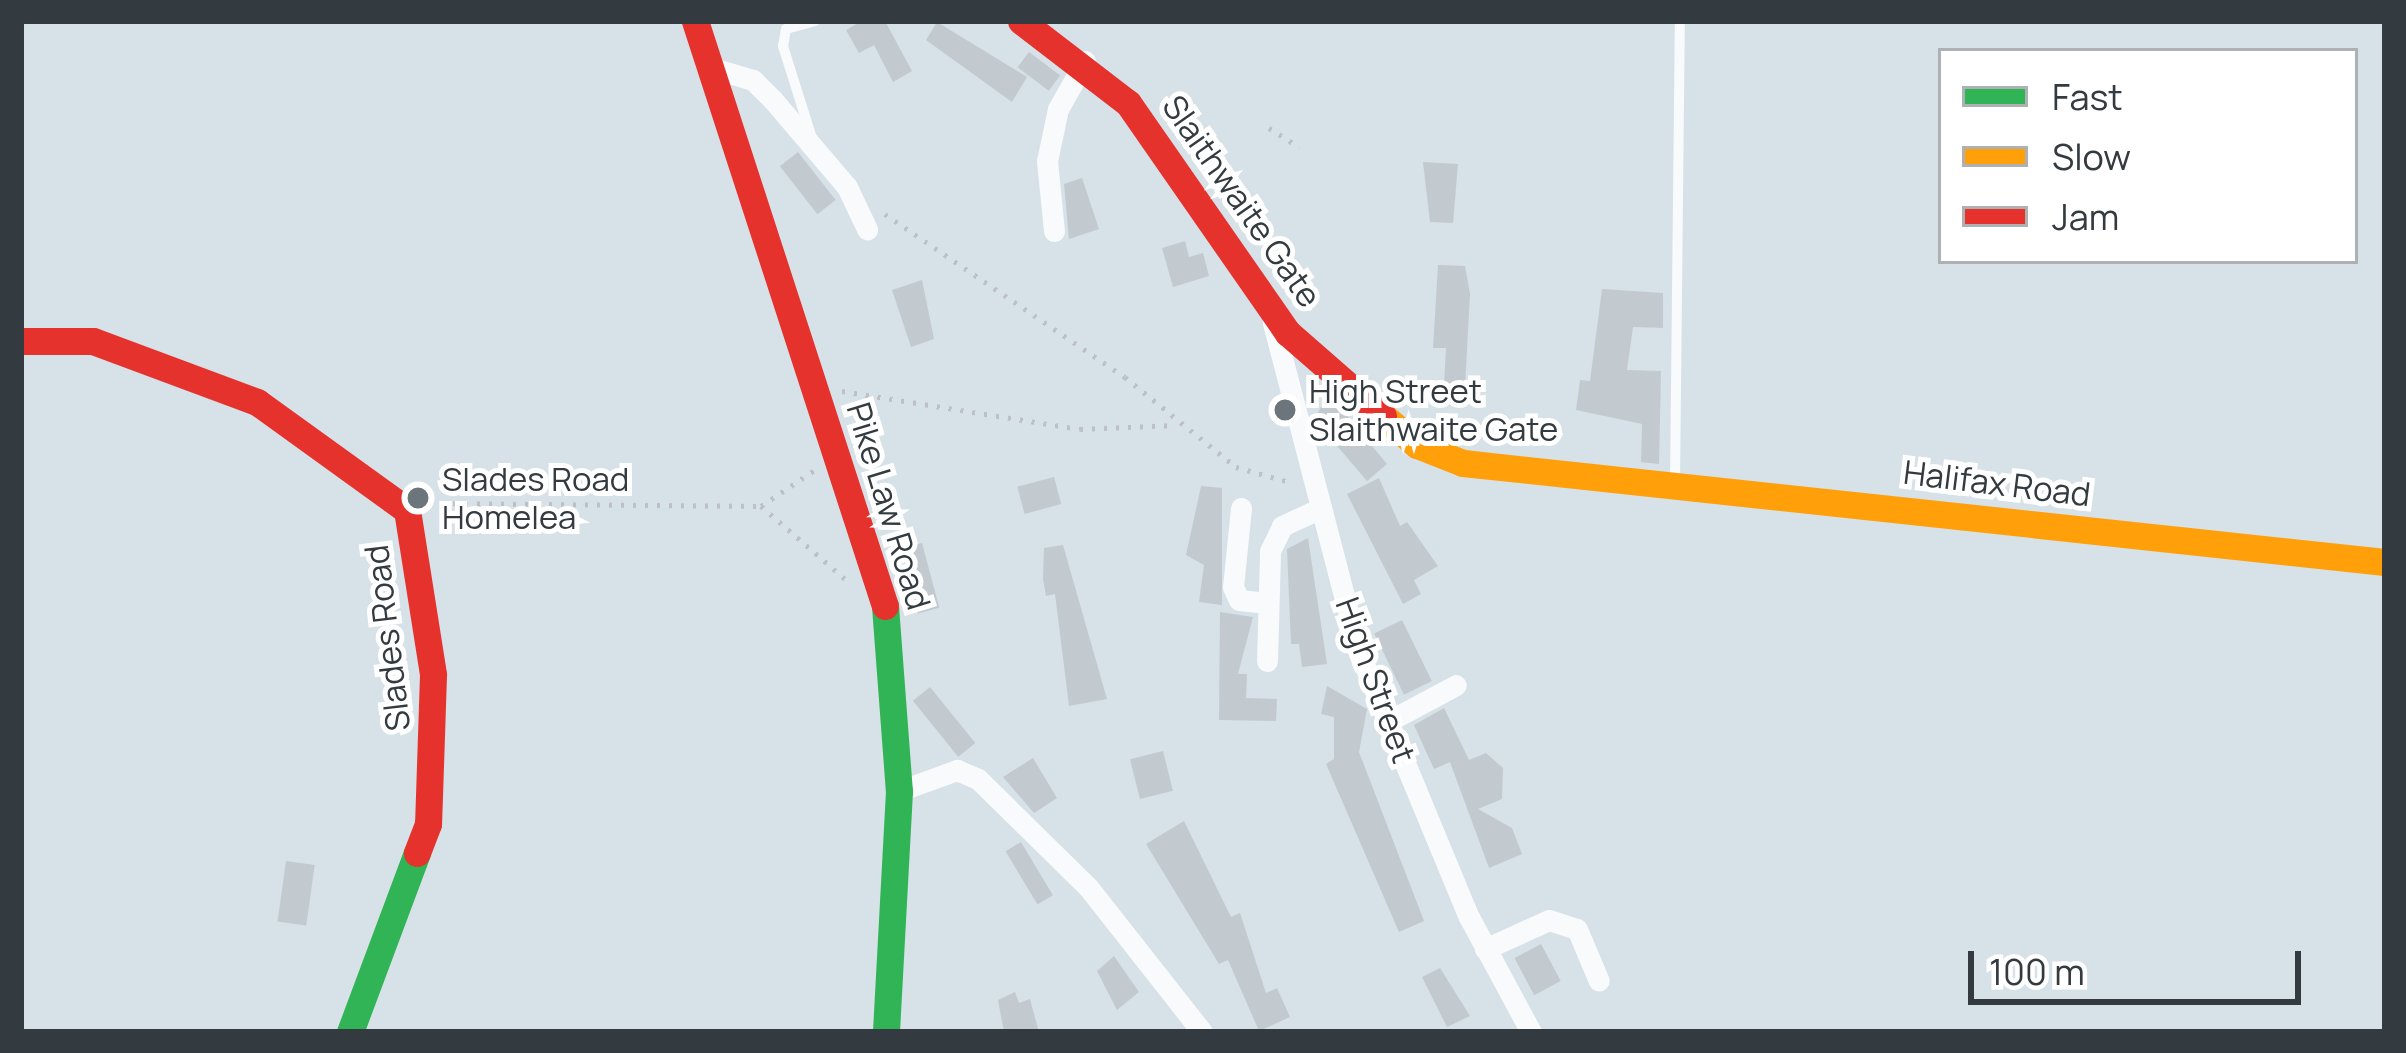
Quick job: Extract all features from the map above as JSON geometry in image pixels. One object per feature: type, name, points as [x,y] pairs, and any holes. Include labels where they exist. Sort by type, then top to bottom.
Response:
[{"type":"street","name":"Pike Law Road","points":[[695,21],[890,622],[899,791],[886,1032]]},
{"type":"street","name":"Slaithwaite Gate","points":[[1021,21],[1085,61],[1128,103],[1270,311],[1417,445],[1463,463],[1601,478]]},
{"type":"street","points":[[1054,231],[1047,161],[1058,109],[1085,61]]},
{"type":"street","points":[[709,68],[753,80],[875,220]]},
{"type":"street","name":"High Street","points":[[1270,311],[1319,499],[1387,722],[1485,949],[1531,1032]]},
{"type":"street","name":"Slades Road","points":[[21,341],[93,341],[257,402],[407,510],[433,675],[434,778],[428,824],[350,1032]]},
{"type":"street","name":"Halifax Road","points":[[1601,478],[2385,562]]},
{"type":"street","points":[[1267,662],[1270,551],[1282,526],[1319,499]]},
{"type":"street","points":[[1241,508],[1233,587],[1239,600],[1268,603]]},
{"type":"street","points":[[1387,722],[1456,685]]},
{"type":"street","points":[[899,791],[957,770],[978,779],[1088,887],[1202,1032]]},
{"type":"street","points":[[1485,949],[1549,920],[1577,929],[1599,981]]},
{"type":"lane","points":[[815,21],[786,29],[783,46],[816,148]]},
{"type":"lane","points":[[1675,487],[1681,21]]},
{"type":"path","points":[[1269,128],[1299,147]]},
{"type":"path","points":[[875,220],[1124,377],[1175,425],[1236,467],[1319,499]]},
{"type":"path","points":[[814,387],[1080,429],[1175,425]]},
{"type":"path","points":[[407,510],[448,497],[761,506],[837,454]]},
{"type":"path","points":[[761,506],[856,589]]},
{"type":"building","points":[[862,21],[885,21],[912,71],[893,82],[874,45],[859,53],[846,30]]},
{"type":"building","points":[[937,22],[1027,77],[1012,102],[926,40]]},
{"type":"building","points":[[1029,52],[1060,75],[1049,91],[1018,67]]},
{"type":"building","points":[[798,152],[836,200],[817,214],[780,166]]},
{"type":"building","points":[[1423,162],[1458,164],[1453,223],[1430,222]]},
{"type":"building","points":[[1082,178],[1099,229],[1069,239],[1064,184]]},
{"type":"building","points":[[1185,241],[1189,257],[1203,253],[1209,276],[1173,287],[1162,248]]},
{"type":"building","points":[[1438,265],[1465,266],[1470,294],[1464,405],[1443,404],[1446,348],[1433,348]]},
{"type":"building","points":[[922,280],[934,339],[911,347],[892,290]]},
{"type":"building","points":[[1602,289],[1663,293],[1663,328],[1633,327],[1627,370],[1661,371],[1659,464],[1641,462],[1642,424],[1576,410],[1580,380],[1590,381]]},
{"type":"building","points":[[1329,394],[1387,464],[1367,481],[1314,419]]},
{"type":"building","points":[[1054,477],[1061,504],[1025,514],[1017,487]]},
{"type":"building","points":[[1379,478],[1400,526],[1407,522],[1438,566],[1414,580],[1421,594],[1403,604],[1347,494]]},
{"type":"building","points":[[1201,486],[1222,488],[1222,605],[1199,602],[1204,565],[1186,555]]},
{"type":"building","points":[[1308,538],[1327,664],[1302,667],[1299,644],[1291,644],[1287,549]]},
{"type":"building","points":[[922,543],[939,608],[918,613],[901,549]]},
{"type":"building","points":[[1063,545],[1107,699],[1069,706],[1055,594],[1046,596],[1043,579],[1044,548]]},
{"type":"building","points":[[1220,612],[1253,617],[1238,674],[1247,674],[1246,698],[1277,699],[1276,721],[1219,720]]},
{"type":"building","points":[[1402,620],[1432,681],[1404,695],[1374,634]]},
{"type":"building","points":[[1327,686],[1367,709],[1359,752],[1424,921],[1399,932],[1326,764],[1334,759],[1334,717],[1321,714]]},
{"type":"building","points":[[930,687],[975,743],[958,757],[913,701]]},
{"type":"building","points":[[1444,708],[1469,760],[1486,753],[1503,768],[1502,799],[1478,809],[1512,828],[1522,854],[1489,868],[1450,762],[1434,769],[1414,725]]},
{"type":"building","points":[[1163,751],[1173,791],[1140,799],[1130,759]]},
{"type":"building","points":[[1033,758],[1057,798],[1034,813],[1003,777]]},
{"type":"building","points":[[1184,821],[1231,917],[1240,913],[1266,993],[1277,988],[1290,1017],[1259,1031],[1228,960],[1219,964],[1146,844]]},
{"type":"building","points":[[1021,842],[1053,895],[1038,904],[1006,851]]},
{"type":"building","points":[[286,861],[315,865],[306,925],[278,921]]},
{"type":"building","points":[[1541,944],[1561,981],[1534,995],[1515,958]]},
{"type":"building","points":[[1114,956],[1139,992],[1117,1010],[1097,971]]},
{"type":"building","points":[[1440,968],[1470,1016],[1447,1027],[1422,977]]},
{"type":"building","points":[[1015,992],[1019,1003],[1030,999],[1039,1032],[1004,1032],[998,1000]]},
{"type":"traffic: fast","points":[[885,606],[899,791],[886,1032]]},
{"type":"traffic: fast","points":[[350,1032],[417,853]]},
{"type":"traffic: slow","points":[[1383,416],[1417,445],[1463,463],[2385,562]]},
{"type":"traffic: jam","points":[[695,21],[885,606]]},
{"type":"traffic: jam","points":[[1021,21],[1128,103],[1288,333],[1383,416]]},
{"type":"traffic: jam","points":[[21,341],[93,341],[257,402],[407,510],[433,675],[428,824],[417,853]]},
{"type":"place","name":"High Street Slaithwaite Gate","points":[[1285,410]]},
{"type":"place","name":"Slades Road Homelea","points":[[418,498]]}]
